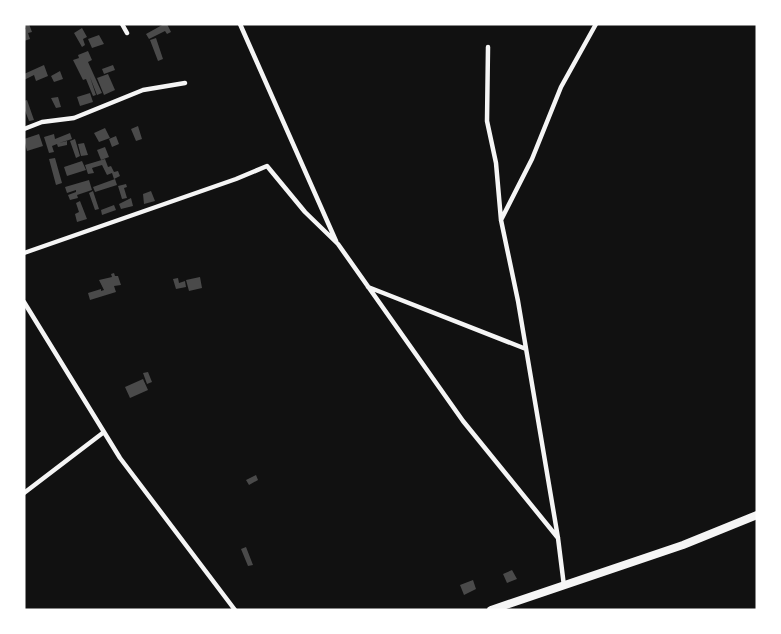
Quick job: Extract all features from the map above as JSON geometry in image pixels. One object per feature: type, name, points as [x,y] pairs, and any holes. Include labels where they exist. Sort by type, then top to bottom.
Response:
[{"type":"highway","points":[[491,610],[683,545],[757,515]]},
{"type":"street","points":[[122,24],[127,33]]},
{"type":"street","points":[[240,24],[338,244],[462,421],[558,538]]},
{"type":"street","points":[[501,220],[532,159],[561,87],[596,24]]},
{"type":"street","points":[[488,47],[487,121],[496,163],[501,220],[526,349],[564,586]]},
{"type":"street","points":[[24,129],[42,122],[75,118],[143,90],[185,83]]},
{"type":"street","points":[[24,253],[267,166],[305,212],[338,244]]},
{"type":"street","points":[[368,287],[526,349]]},
{"type":"street","points":[[24,302],[120,458],[235,610]]},
{"type":"street","points":[[24,493],[104,432]]},
{"type":"building","points":[[24,24],[29,24],[32,32],[28,33],[30,39],[24,41],[24,30],[26,29]]},
{"type":"building","points":[[167,24],[171,32],[167,34],[165,31],[149,39],[146,34]]},
{"type":"building","points":[[82,28],[87,37],[83,39],[85,45],[82,47],[74,33]]},
{"type":"building","points":[[99,35],[104,44],[92,48],[88,39]]},
{"type":"building","points":[[156,38],[163,59],[158,61],[150,40]]},
{"type":"building","points":[[88,51],[92,60],[88,62],[102,93],[97,95],[90,77],[96,95],[93,96],[86,79],[83,80],[73,60]]},
{"type":"building","points":[[44,65],[48,76],[36,81],[34,75],[24,80],[24,74]]},
{"type":"building","points":[[113,65],[115,70],[104,74],[102,69]]},
{"type":"building","points":[[60,71],[63,79],[54,82],[51,76]]},
{"type":"building","points":[[108,74],[115,90],[104,95],[97,78]]},
{"type":"building","points":[[90,93],[93,102],[80,106],[77,97]]},
{"type":"building","points":[[58,97],[61,107],[56,108],[51,98]]},
{"type":"building","points":[[27,100],[34,120],[29,121],[24,108],[24,101]]},
{"type":"building","points":[[138,126],[142,139],[136,141],[131,129]]},
{"type":"building","points":[[105,128],[110,138],[99,142],[94,133]]},
{"type":"building","points":[[70,133],[72,139],[59,143],[67,141],[67,145],[52,146],[54,152],[49,153],[44,137],[54,134],[55,139]]},
{"type":"building","points":[[39,134],[43,146],[27,151],[24,139]]},
{"type":"building","points":[[116,136],[119,144],[112,147],[109,139]]},
{"type":"building","points":[[75,139],[80,156],[76,158],[70,141]]},
{"type":"building","points":[[84,143],[88,155],[81,156],[78,144]]},
{"type":"building","points":[[105,147],[109,157],[101,160],[97,150]]},
{"type":"building","points":[[55,158],[62,183],[56,185],[49,159]]},
{"type":"building","points":[[105,159],[108,167],[111,166],[114,172],[118,171],[120,176],[114,179],[112,173],[107,175],[102,165],[92,168],[94,173],[88,174],[85,165]]},
{"type":"building","points":[[82,161],[86,170],[67,176],[64,167]]},
{"type":"building","points":[[115,179],[117,185],[95,192],[93,187]]},
{"type":"building","points":[[89,180],[92,190],[70,200],[68,195],[76,190],[67,193],[65,187]]},
{"type":"building","points":[[126,184],[127,187],[124,188],[127,198],[122,199],[118,186]]},
{"type":"building","points":[[93,191],[99,209],[95,210],[89,193]]},
{"type":"building","points":[[151,191],[155,201],[144,204],[143,194]]},
{"type":"building","points":[[131,198],[133,206],[121,209],[119,204]]},
{"type":"building","points":[[80,201],[87,219],[77,222],[75,214],[79,212],[76,203]]},
{"type":"building","points":[[114,205],[116,210],[102,215],[101,210]]},
{"type":"building","points":[[111,274],[118,276],[121,285],[114,286],[116,292],[90,300],[88,293],[104,290],[99,280],[112,277]]},
{"type":"building","points":[[200,277],[202,288],[189,291],[186,280]]},
{"type":"building","points":[[178,278],[179,283],[185,281],[186,287],[176,289],[173,279]]},
{"type":"building","points":[[148,372],[152,382],[147,384],[143,373]]},
{"type":"building","points":[[143,379],[148,390],[130,398],[125,387]]},
{"type":"building","points":[[256,475],[258,480],[249,485],[246,480]]},
{"type":"building","points":[[246,547],[253,565],[248,566],[241,549]]},
{"type":"building","points":[[512,570],[517,579],[507,583],[503,574]]},
{"type":"building","points":[[473,580],[476,589],[464,595],[460,585]]}]
